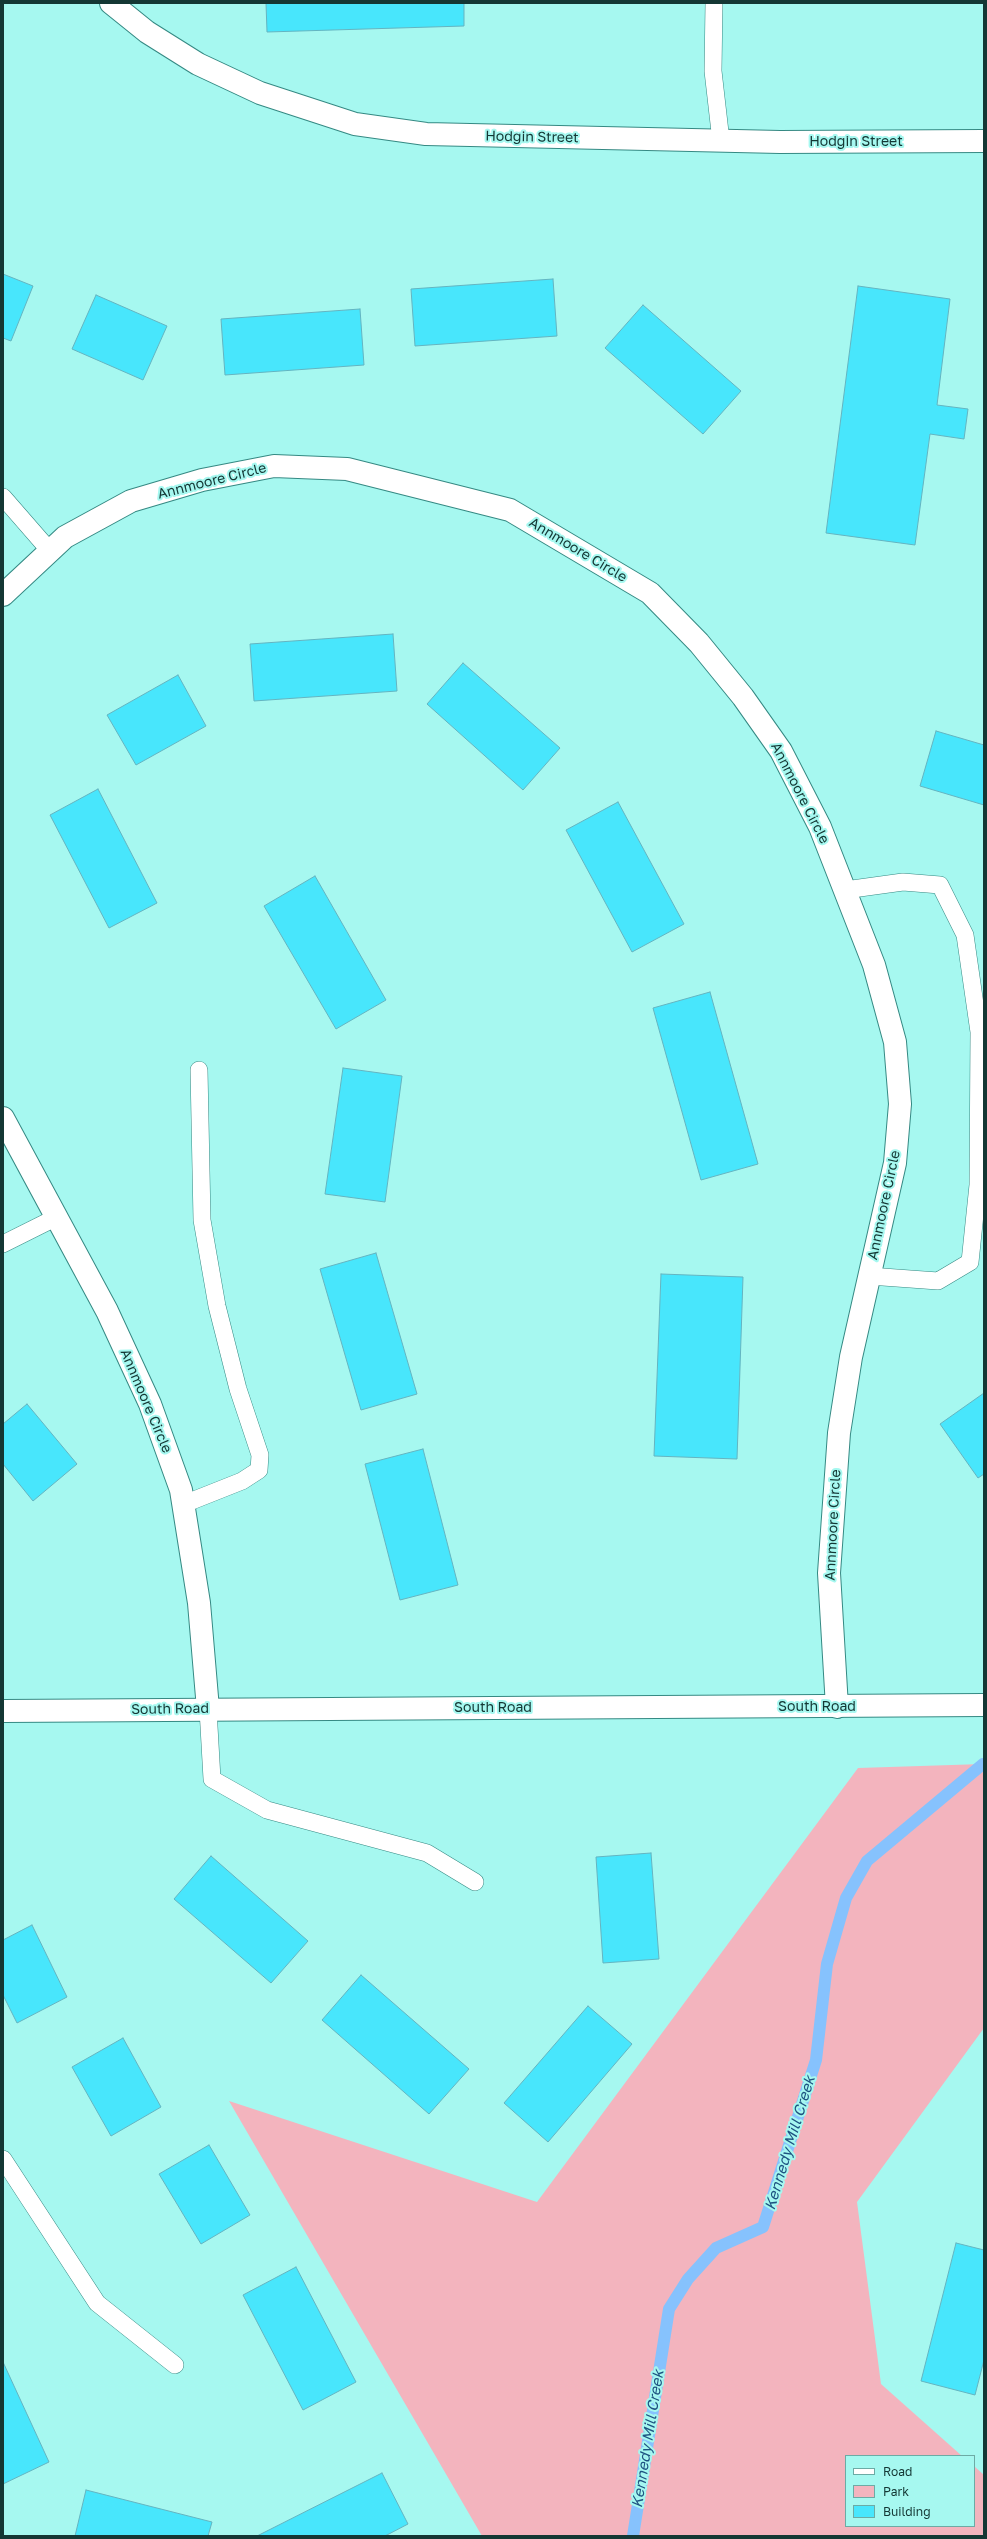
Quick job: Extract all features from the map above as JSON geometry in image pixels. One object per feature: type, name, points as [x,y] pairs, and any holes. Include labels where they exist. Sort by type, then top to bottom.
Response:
[{"type":"street","name":"Hodgin Street","points":[[111,3],[147,32],[198,64],[260,93],[355,124],[426,134],[721,141],[984,141]]},
{"type":"street","name":"Annmoore Circle","points":[[3,595],[65,537],[131,502],[202,480],[274,466],[347,469],[510,510],[650,593],[700,643],[743,697],[781,751],[820,827],[874,965],[895,1042],[900,1104],[895,1163],[851,1357],[838,1441],[829,1573],[837,1707]]},
{"type":"street","name":"Annmoore Circle","points":[[3,1118],[107,1311],[150,1404],[181,1490],[200,1603],[208,1709]]},
{"type":"street","name":"South Road","points":[[3,1711],[984,1705]]},
{"type":"lane","points":[[714,3],[713,72],[721,141]]},
{"type":"lane","points":[[3,497],[50,551]]},
{"type":"lane","points":[[845,890],[903,882],[940,885],[965,935],[978,1032],[978,1185],[970,1262],[938,1281],[869,1276]]},
{"type":"lane","points":[[184,1504],[242,1481],[259,1470],[260,1454],[238,1389],[217,1306],[202,1220],[199,1070]]},
{"type":"lane","points":[[3,1244],[56,1217]]},
{"type":"lane","points":[[208,1709],[212,1779],[266,1810],[427,1853],[475,1882]]},
{"type":"lane","points":[[3,2159],[97,2303],[175,2365]]},
{"type":"green space","points":[[983,1764],[984,2028],[857,2202],[881,2384],[961,2455],[845,2455],[845,2527],[975,2527],[975,2467],[984,2475],[984,2536],[482,2536],[229,2101],[537,2202],[858,1768]]},
{"type":"building","points":[[266,3],[464,3],[464,26],[267,32]]},
{"type":"building","points":[[3,274],[33,286],[11,341],[3,338]]},
{"type":"building","points":[[553,279],[557,336],[415,346],[411,289]]},
{"type":"building","points":[[858,286],[950,299],[937,405],[968,409],[964,439],[930,434],[915,545],[826,533]]},
{"type":"building","points":[[96,295],[167,326],[143,380],[72,349]]},
{"type":"building","points":[[643,305],[741,391],[703,434],[605,348]]},
{"type":"building","points":[[360,309],[364,365],[225,375],[221,319]]},
{"type":"building","points":[[393,634],[397,691],[254,701],[250,644]]},
{"type":"building","points":[[463,663],[560,748],[523,790],[427,704]]},
{"type":"building","points":[[178,675],[206,726],[136,765],[107,715]]},
{"type":"building","points":[[936,731],[984,745],[984,805],[920,786]]},
{"type":"building","points":[[98,789],[157,903],[109,928],[50,815]]},
{"type":"building","points":[[618,802],[684,924],[632,952],[566,830]]},
{"type":"building","points":[[315,876],[386,1000],[336,1029],[264,906]]},
{"type":"building","points":[[710,992],[758,1164],[701,1180],[653,1008]]},
{"type":"building","points":[[343,1068],[402,1076],[385,1202],[325,1194]]},
{"type":"building","points":[[376,1253],[417,1394],[361,1410],[320,1269]]},
{"type":"building","points":[[661,1274],[743,1277],[737,1459],[654,1456]]},
{"type":"building","points":[[984,1393],[984,1474],[978,1478],[940,1424]]},
{"type":"building","points":[[27,1404],[77,1464],[33,1501],[3,1464],[3,1424]]},
{"type":"building","points":[[423,1449],[458,1585],[400,1600],[365,1464]]},
{"type":"building","points":[[651,1853],[659,1959],[603,1963],[596,1857]]},
{"type":"building","points":[[211,1856],[308,1941],[271,1983],[174,1899]]},
{"type":"building","points":[[32,1925],[67,1997],[17,2023],[3,1995],[3,1940]]},
{"type":"building","points":[[361,1975],[469,2069],[429,2114],[322,2020]]},
{"type":"building","points":[[588,2006],[632,2044],[548,2142],[504,2103]]},
{"type":"building","points":[[123,2038],[161,2107],[111,2136],[72,2067]]},
{"type":"building","points":[[209,2145],[250,2215],[201,2244],[159,2174]]},
{"type":"building","points":[[956,2243],[984,2250],[984,2360],[975,2395],[921,2381]]},
{"type":"building","points":[[296,2267],[356,2382],[303,2410],[243,2295]]},
{"type":"building","points":[[3,2362],[49,2462],[3,2484]]},
{"type":"building","points":[[382,2473],[408,2524],[385,2536],[257,2536]]},
{"type":"building","points":[[86,2490],[212,2522],[208,2536],[75,2536]]},
{"type":"waterway","name":"Kennedy Mill Creek","points":[[633,2536],[669,2309],[688,2279],[716,2248],[763,2227],[816,2060],[827,1964],[846,1898],[867,1861],[983,1764]]}]
